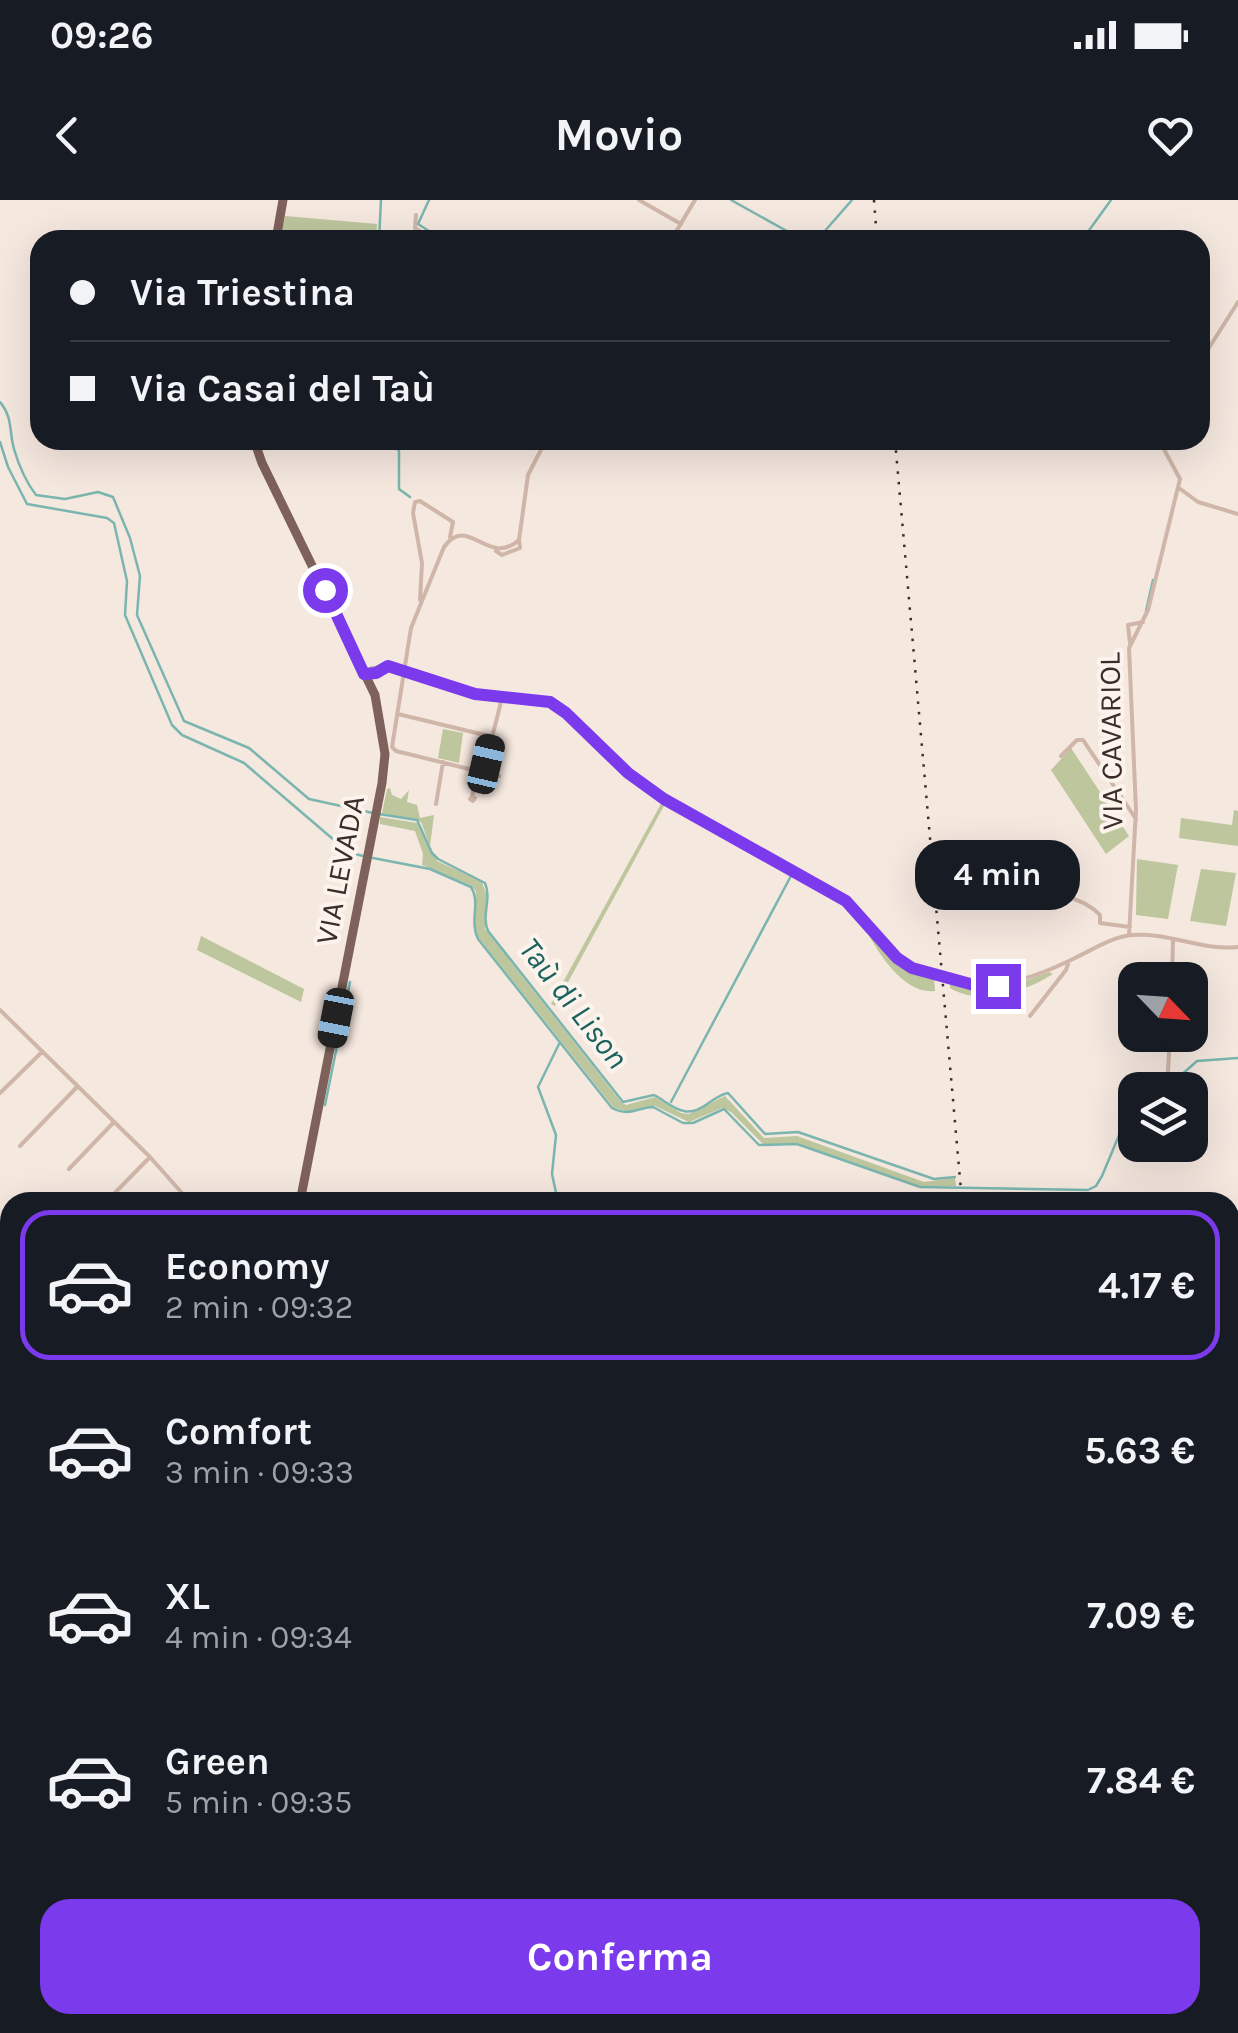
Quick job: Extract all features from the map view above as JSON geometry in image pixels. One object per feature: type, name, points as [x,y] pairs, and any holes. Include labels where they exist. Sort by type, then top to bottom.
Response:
[{"type":"main road","points":[[278,230],[284,200]]},
{"type":"main road","name":"VIA LEVADA","points":[[258,450],[353,648],[371,672],[385,754],[302,1192]]},
{"type":"street","points":[[639,200],[681,224]]},
{"type":"street","points":[[678,230],[694,200]]},
{"type":"street","points":[[416,215],[414,228],[417,230]]},
{"type":"street","points":[[1210,346],[1238,302]]},
{"type":"street","points":[[450,540],[472,536],[495,550],[506,549],[520,540],[528,474],[541,450]]},
{"type":"street","points":[[1165,450],[1180,479],[1179,488],[1198,502],[1238,514]]},
{"type":"street","name":"VIA CAVARIOL","points":[[1129,935],[1136,819],[1130,643],[1143,622],[1179,488]]},
{"type":"street","points":[[419,605],[422,563],[413,513],[415,502],[453,522],[450,540],[410,628],[392,747],[500,776]]},
{"type":"street","points":[[1130,643],[1128,625],[1143,622]]},
{"type":"street","points":[[371,672],[388,666],[475,694],[550,702],[645,785],[846,901],[897,958],[936,976],[998,986],[1026,979],[1129,935],[1238,948]]},
{"type":"street","points":[[472,797],[502,698]]},
{"type":"street","points":[[398,714],[493,736]]},
{"type":"street","points":[[1060,756],[1077,740],[1083,740],[1136,819]]},
{"type":"street","points":[[436,804],[444,762]]},
{"type":"street","points":[[1022,868],[1054,890],[1092,907],[1100,915],[1100,923],[1130,927]]},
{"type":"street","points":[[1172,962],[1173,940]]},
{"type":"street","points":[[1030,1016],[1066,970],[1069,960]]},
{"type":"street","points":[[0,1010],[179,1192]]},
{"type":"street","points":[[0,1022],[6,1016]]},
{"type":"street","points":[[0,1093],[42,1052]]},
{"type":"street","points":[[20,1146],[78,1087]]},
{"type":"street","points":[[69,1170],[114,1122]]},
{"type":"street","points":[[116,1192],[150,1158]]},
{"type":"green space","points":[[285,216],[377,224],[377,230],[282,230]]},
{"type":"green space","points":[[443,729],[463,733],[459,763],[438,758]]},
{"type":"green space","points":[[1071,748],[1129,836],[1106,854],[1051,770]]},
{"type":"green space","points":[[390,788],[392,795],[401,799],[409,790],[407,802],[417,805],[420,818],[434,815],[430,846],[421,822],[382,813]]},
{"type":"green space","points":[[662,802],[665,804],[555,1006],[551,1004]]},
{"type":"green space","points":[[1234,810],[1238,811],[1238,846],[1179,838],[1181,818],[1232,825]]},
{"type":"green space","points":[[380,817],[417,823],[437,861],[482,882],[487,896],[485,929],[621,1102],[626,1105],[655,1097],[689,1114],[725,1096],[764,1138],[797,1136],[924,1182],[955,1178],[956,1186],[919,1186],[797,1143],[764,1145],[722,1108],[689,1122],[655,1106],[628,1112],[614,1108],[478,937],[474,923],[476,891],[422,865],[423,854],[415,831],[380,824]]},
{"type":"green space","points":[[1137,859],[1178,865],[1168,919],[1136,915]]},
{"type":"green space","points":[[1201,869],[1236,873],[1226,926],[1190,921]]},
{"type":"green space","points":[[863,924],[901,964],[934,978],[935,991],[912,986],[892,969]]},
{"type":"green space","points":[[201,936],[304,989],[301,1002],[197,950]]},
{"type":"green space","points":[[1049,972],[1053,974],[1003,995],[976,996],[950,988],[950,983],[1006,988]]},
{"type":"waterway","points":[[380,230],[381,200]]},
{"type":"waterway","points":[[427,230],[418,224],[429,200]]},
{"type":"waterway","points":[[731,200],[785,230]]},
{"type":"waterway","points":[[826,230],[852,200]]},
{"type":"waterway","points":[[1089,230],[1111,200]]},
{"type":"waterway","name":"Taù di Lison","points":[[0,402],[9,419],[18,462],[36,495],[65,499],[98,492],[113,497],[140,576],[137,615],[184,721],[249,748],[309,799],[373,813]]},
{"type":"waterway","points":[[0,442],[27,504],[107,518],[114,523],[127,581],[125,615],[172,725],[182,735],[244,763],[348,852],[363,856]]},
{"type":"waterway","points":[[398,450],[399,489],[410,497]]},
{"type":"waterway","points":[[1146,611],[1153,580]]},
{"type":"waterway","name":"Taù di Lison","points":[[379,814],[417,820],[438,859],[485,883],[488,931],[623,1102],[654,1095],[690,1111],[728,1093],[765,1134],[798,1132],[934,1179],[955,1177]]},
{"type":"waterway","points":[[373,858],[430,869],[471,887],[478,939],[618,1111],[653,1107],[683,1123],[693,1123],[724,1109],[759,1145],[797,1144],[920,1187],[1088,1190],[1102,1176],[1118,1138]]},
{"type":"waterway","points":[[671,1102],[792,874]]},
{"type":"waterway","points":[[325,1105],[350,982]]},
{"type":"waterway","points":[[556,1192],[552,1174],[556,1135],[538,1087],[559,1044]]},
{"type":"waterway","points":[[1185,1072],[1197,1061],[1238,1058]]},
{"type":"railway","points":[[874,200],[876,230]]},
{"type":"railway","points":[[896,450],[961,1192]]},
{"type":"route","points":[[325,590],[364,674],[388,666],[475,694],[550,702],[628,773],[664,799],[846,901],[897,958],[912,968],[974,985],[998,986]]}]
